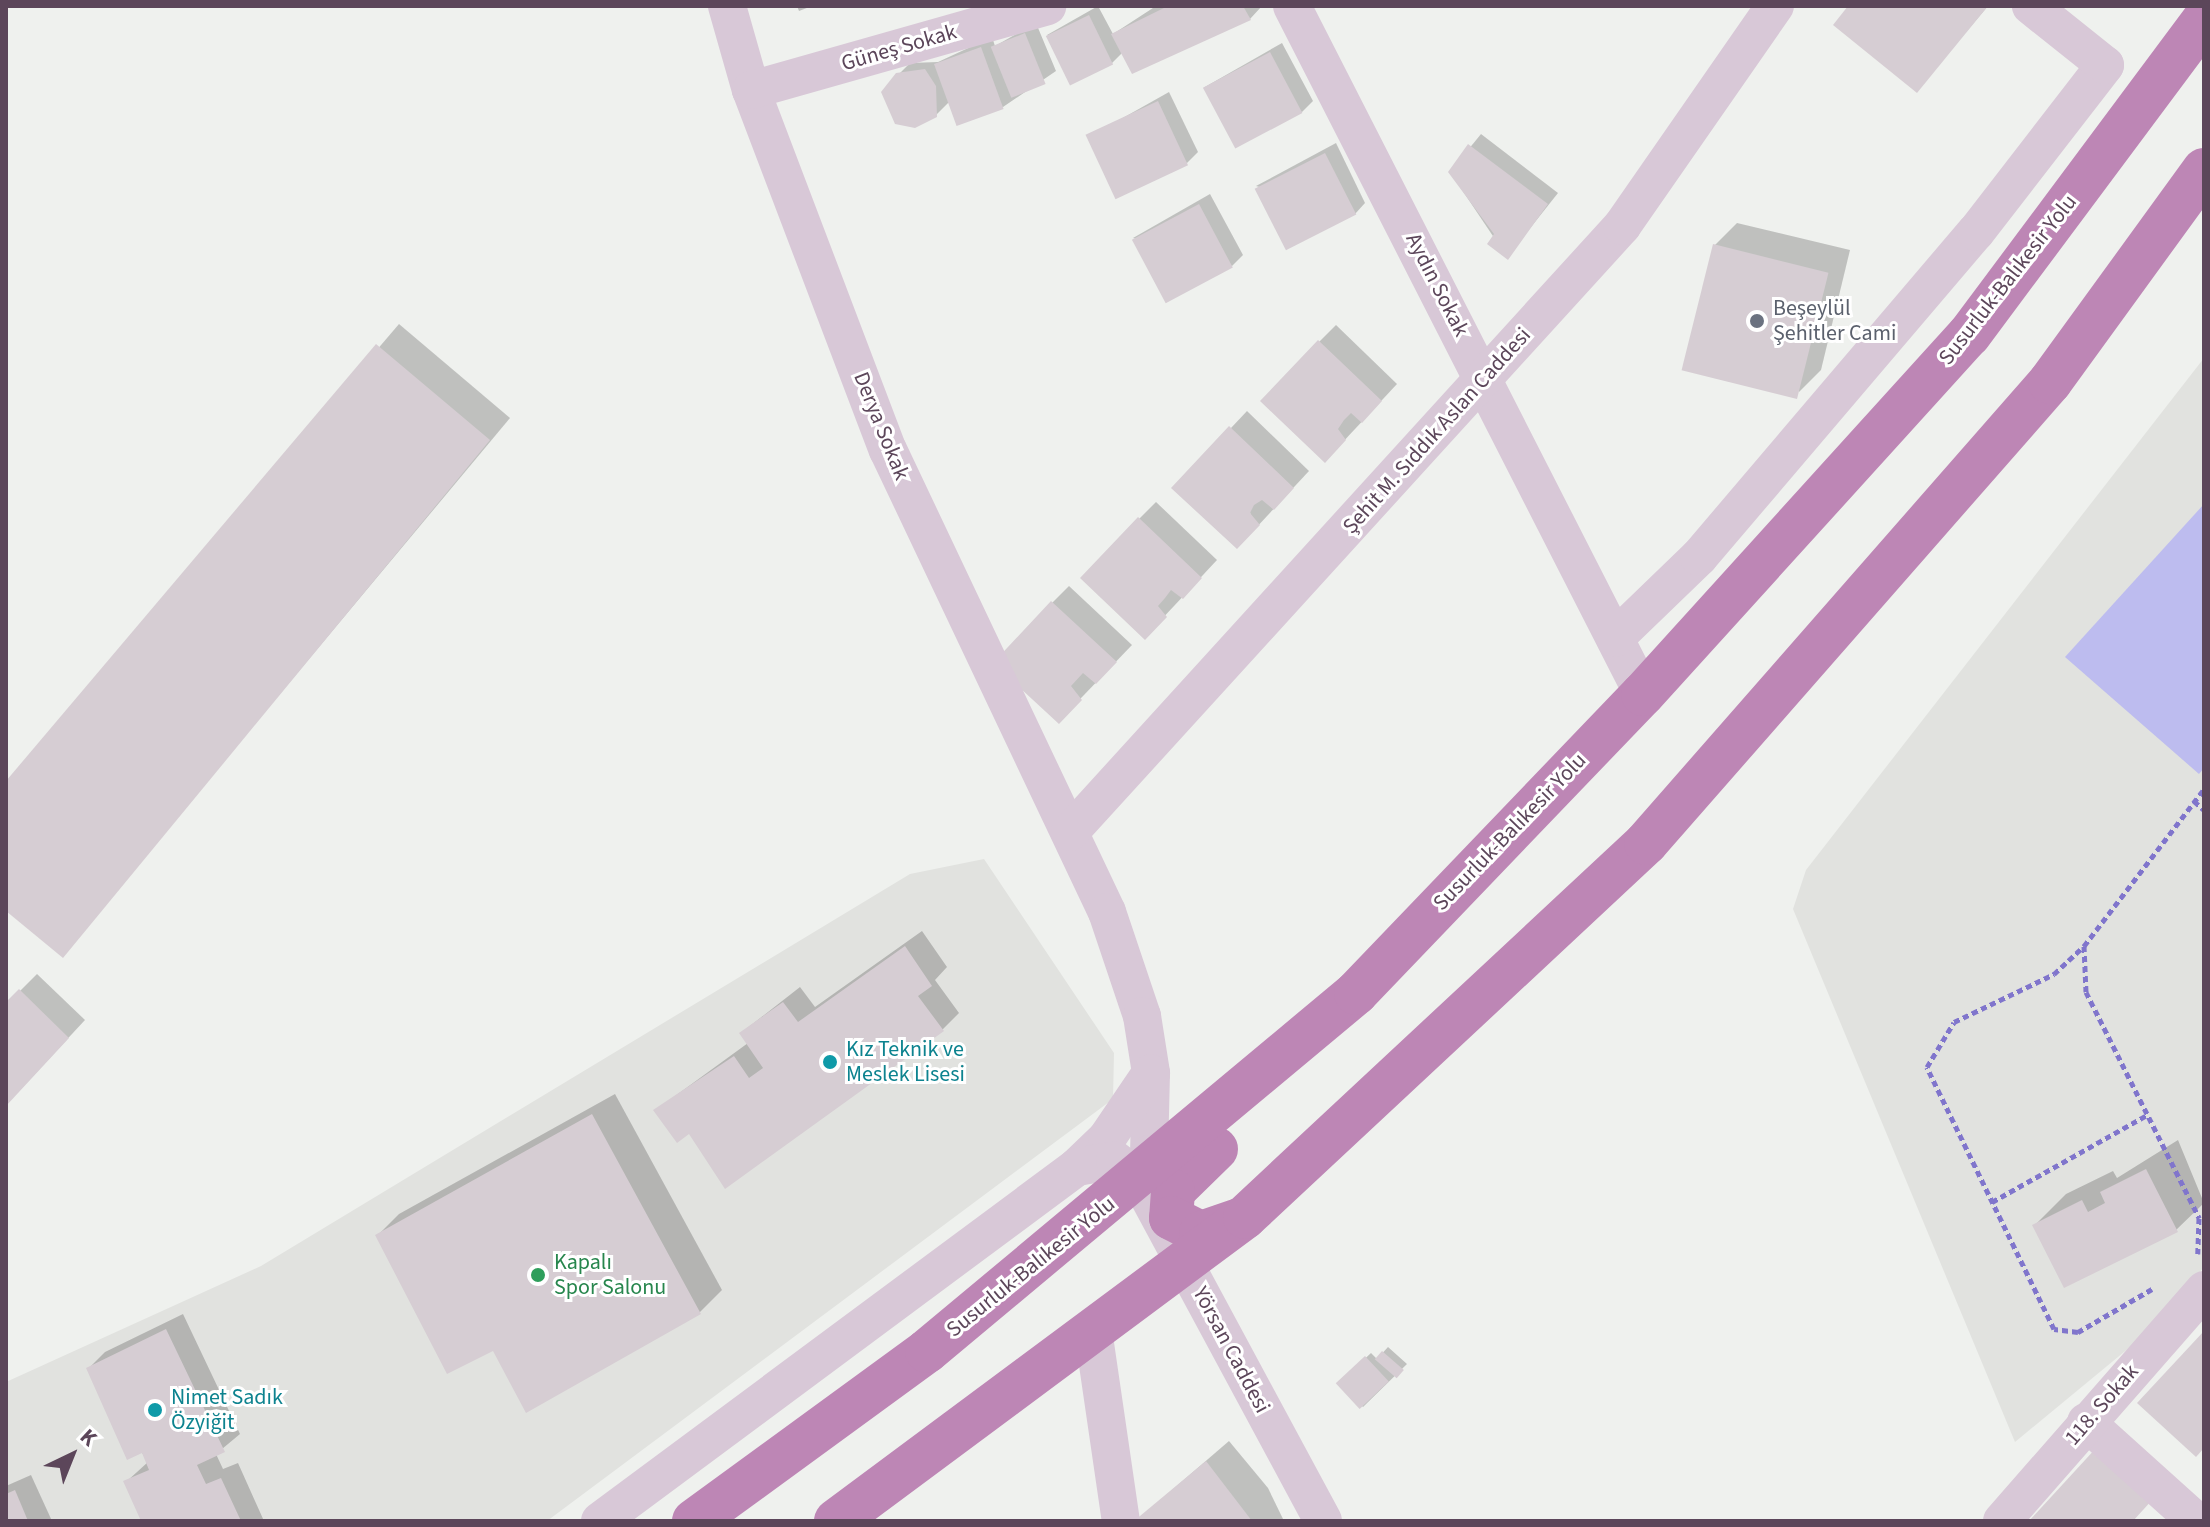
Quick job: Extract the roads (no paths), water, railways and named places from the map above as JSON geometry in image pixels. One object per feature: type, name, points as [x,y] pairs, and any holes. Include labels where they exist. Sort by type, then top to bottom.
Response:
[{"type":"highway","name":"Susurluk-Balıkesir Yolu","points":[[694,1521],[927,1351],[1139,1179],[1356,993],[1643,694],[1969,335],[2204,20]]},
{"type":"highway","points":[[836,1521],[1245,1217],[1646,843],[2050,382],[2204,170]]},
{"type":"highway","points":[[1245,1217],[1186,1231],[1169,1205],[1185,1175],[1425,960],[1493,851]]},
{"type":"street","name":"Derya Sokak","points":[[727,6],[751,90],[888,450],[1070,832],[1132,986],[1151,1073],[1149,1154],[1139,1179]]},
{"type":"street","name":"Güneş Sokak","points":[[751,90],[1047,6]]},
{"type":"street","name":"Aydın Sokak","points":[[1292,6],[1486,379],[1643,694]]},
{"type":"street","name":"Şehit M. Sıddık Aslan Caddesi","points":[[1070,832],[1486,379],[1622,226],[1775,6]]},
{"type":"street","points":[[1615,638],[1699,557],[1976,232],[2105,65],[2031,6]]},
{"type":"street","points":[[600,1521],[1077,1167],[1107,1138],[1151,1073]]},
{"type":"street","points":[[1077,1167],[1115,1160],[1139,1179]]},
{"type":"street","name":"Yörsan Caddesi","points":[[1139,1179],[1323,1521]]},
{"type":"street","name":"118. Sokak","points":[[2002,1521],[2086,1422],[2197,1276]]},
{"type":"street","points":[[1093,1330],[1121,1521]]},
{"type":"street","points":[[2086,1422],[2196,1521]]},
{"type":"place","name":"Beşeylül Şehitler Cami","points":[[1757,321]]},
{"type":"place","name":"Kız Teknik ve Meslek Lisesi","points":[[830,1062]]},
{"type":"place","name":"Kapalı Spor Salonu","points":[[538,1275]]},
{"type":"place","name":"Nimet Sadık Özyiğit","points":[[155,1410]]}]
